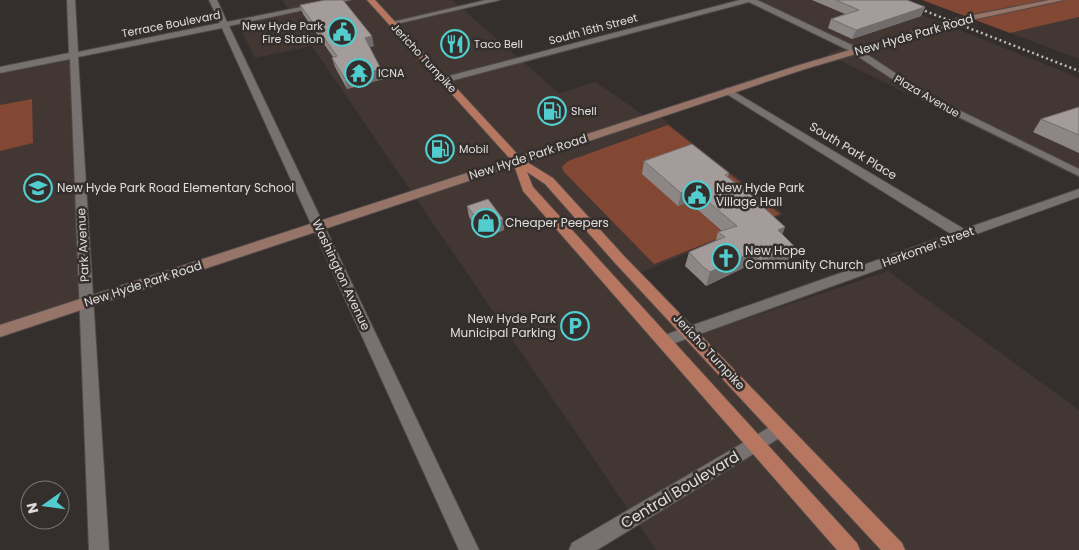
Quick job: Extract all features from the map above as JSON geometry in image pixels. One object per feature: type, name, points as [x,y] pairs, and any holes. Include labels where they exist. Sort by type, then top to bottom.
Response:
[{"type":"main road","name":"Jericho Turnpike","points":[[371,0],[518,160],[549,181],[894,550]]},
{"type":"main road","name":"New Hyde Park Road","points":[[0,331],[728,91],[961,20],[1057,0]]},
{"type":"main road","name":"Jericho Turnpike","points":[[518,160],[527,188],[850,550]]},
{"type":"street","name":"Park Avenue","points":[[71,0],[99,550]]},
{"type":"street","name":"Washington Avenue","points":[[213,0],[469,550]]},
{"type":"street","name":"Terrace Boulevard","points":[[0,70],[347,0]]},
{"type":"street","points":[[392,23],[496,0]]},
{"type":"street","name":"Plaza Avenue","points":[[750,0],[857,51],[929,99],[1079,174]]},
{"type":"street","name":"South 16th Street","points":[[444,80],[750,0]]},
{"type":"street","name":"South Park Place","points":[[728,91],[963,235]]},
{"type":"street","name":"Herkomer Street","points":[[664,341],[1079,193]]},
{"type":"street","name":"Central Boulevard","points":[[579,550],[756,445],[780,428]]},
{"type":"shaded area","points":[[282,0],[452,0],[559,93],[596,82],[650,120],[660,117],[784,214],[639,273],[696,336],[888,271],[1079,410],[1079,550],[656,550],[312,46],[255,58],[235,19],[288,9]]},
{"type":"shaded area","points":[[756,0],[884,0],[1079,78],[1079,178],[827,54],[852,45]]},
{"type":"shaded area","points":[[922,0],[1079,0],[1079,17],[1010,33]]},
{"type":"shaded area","points":[[1079,17],[1079,59],[1010,33]]},
{"type":"shaded area","name":"New Hyde Park Road Elementary School","points":[[71,57],[80,305],[0,331],[0,71]]},
{"type":"shaded area","points":[[32,99],[33,143],[0,151],[0,105]]},
{"type":"shaded area","points":[[668,125],[780,214],[654,264],[564,172],[562,167],[568,161]]},
{"type":"building","points":[[325,0],[343,0],[372,36],[365,38],[381,69],[345,79],[332,58],[337,56],[300,5]]},
{"type":"building","points":[[836,0],[907,0],[925,7],[856,30],[831,19],[859,10]]},
{"type":"building","points":[[1079,107],[1079,135],[1041,119]]},
{"type":"building","points":[[692,144],[729,173],[725,175],[764,205],[762,206],[785,227],[778,230],[796,248],[769,257],[761,248],[710,272],[703,267],[689,252],[725,237],[718,232],[737,226],[692,188],[681,193],[644,161]]},
{"type":"building","points":[[488,199],[503,219],[483,227],[467,206]]},
{"type":"railway","points":[[897,0],[1079,71]]},
{"type":"place","name":"New Hyde Park Fire Station","points":[[342,32]]},
{"type":"place","name":"Taco Bell","points":[[455,44]]},
{"type":"place","name":"ICNA","points":[[359,73]]},
{"type":"place","name":"Shell","points":[[552,111]]},
{"type":"place","name":"Mobil","points":[[440,149]]},
{"type":"place","name":"New Hyde Park Road Elementary School","points":[[38,188]]},
{"type":"place","name":"New Hyde Park Village Hall","points":[[697,195]]},
{"type":"place","name":"Cheaper Peepers","points":[[486,223]]},
{"type":"place","name":"New Hope Community Church","points":[[726,258]]},
{"type":"place","name":"New Hyde Park Municipal Parking","points":[[575,326]]}]
